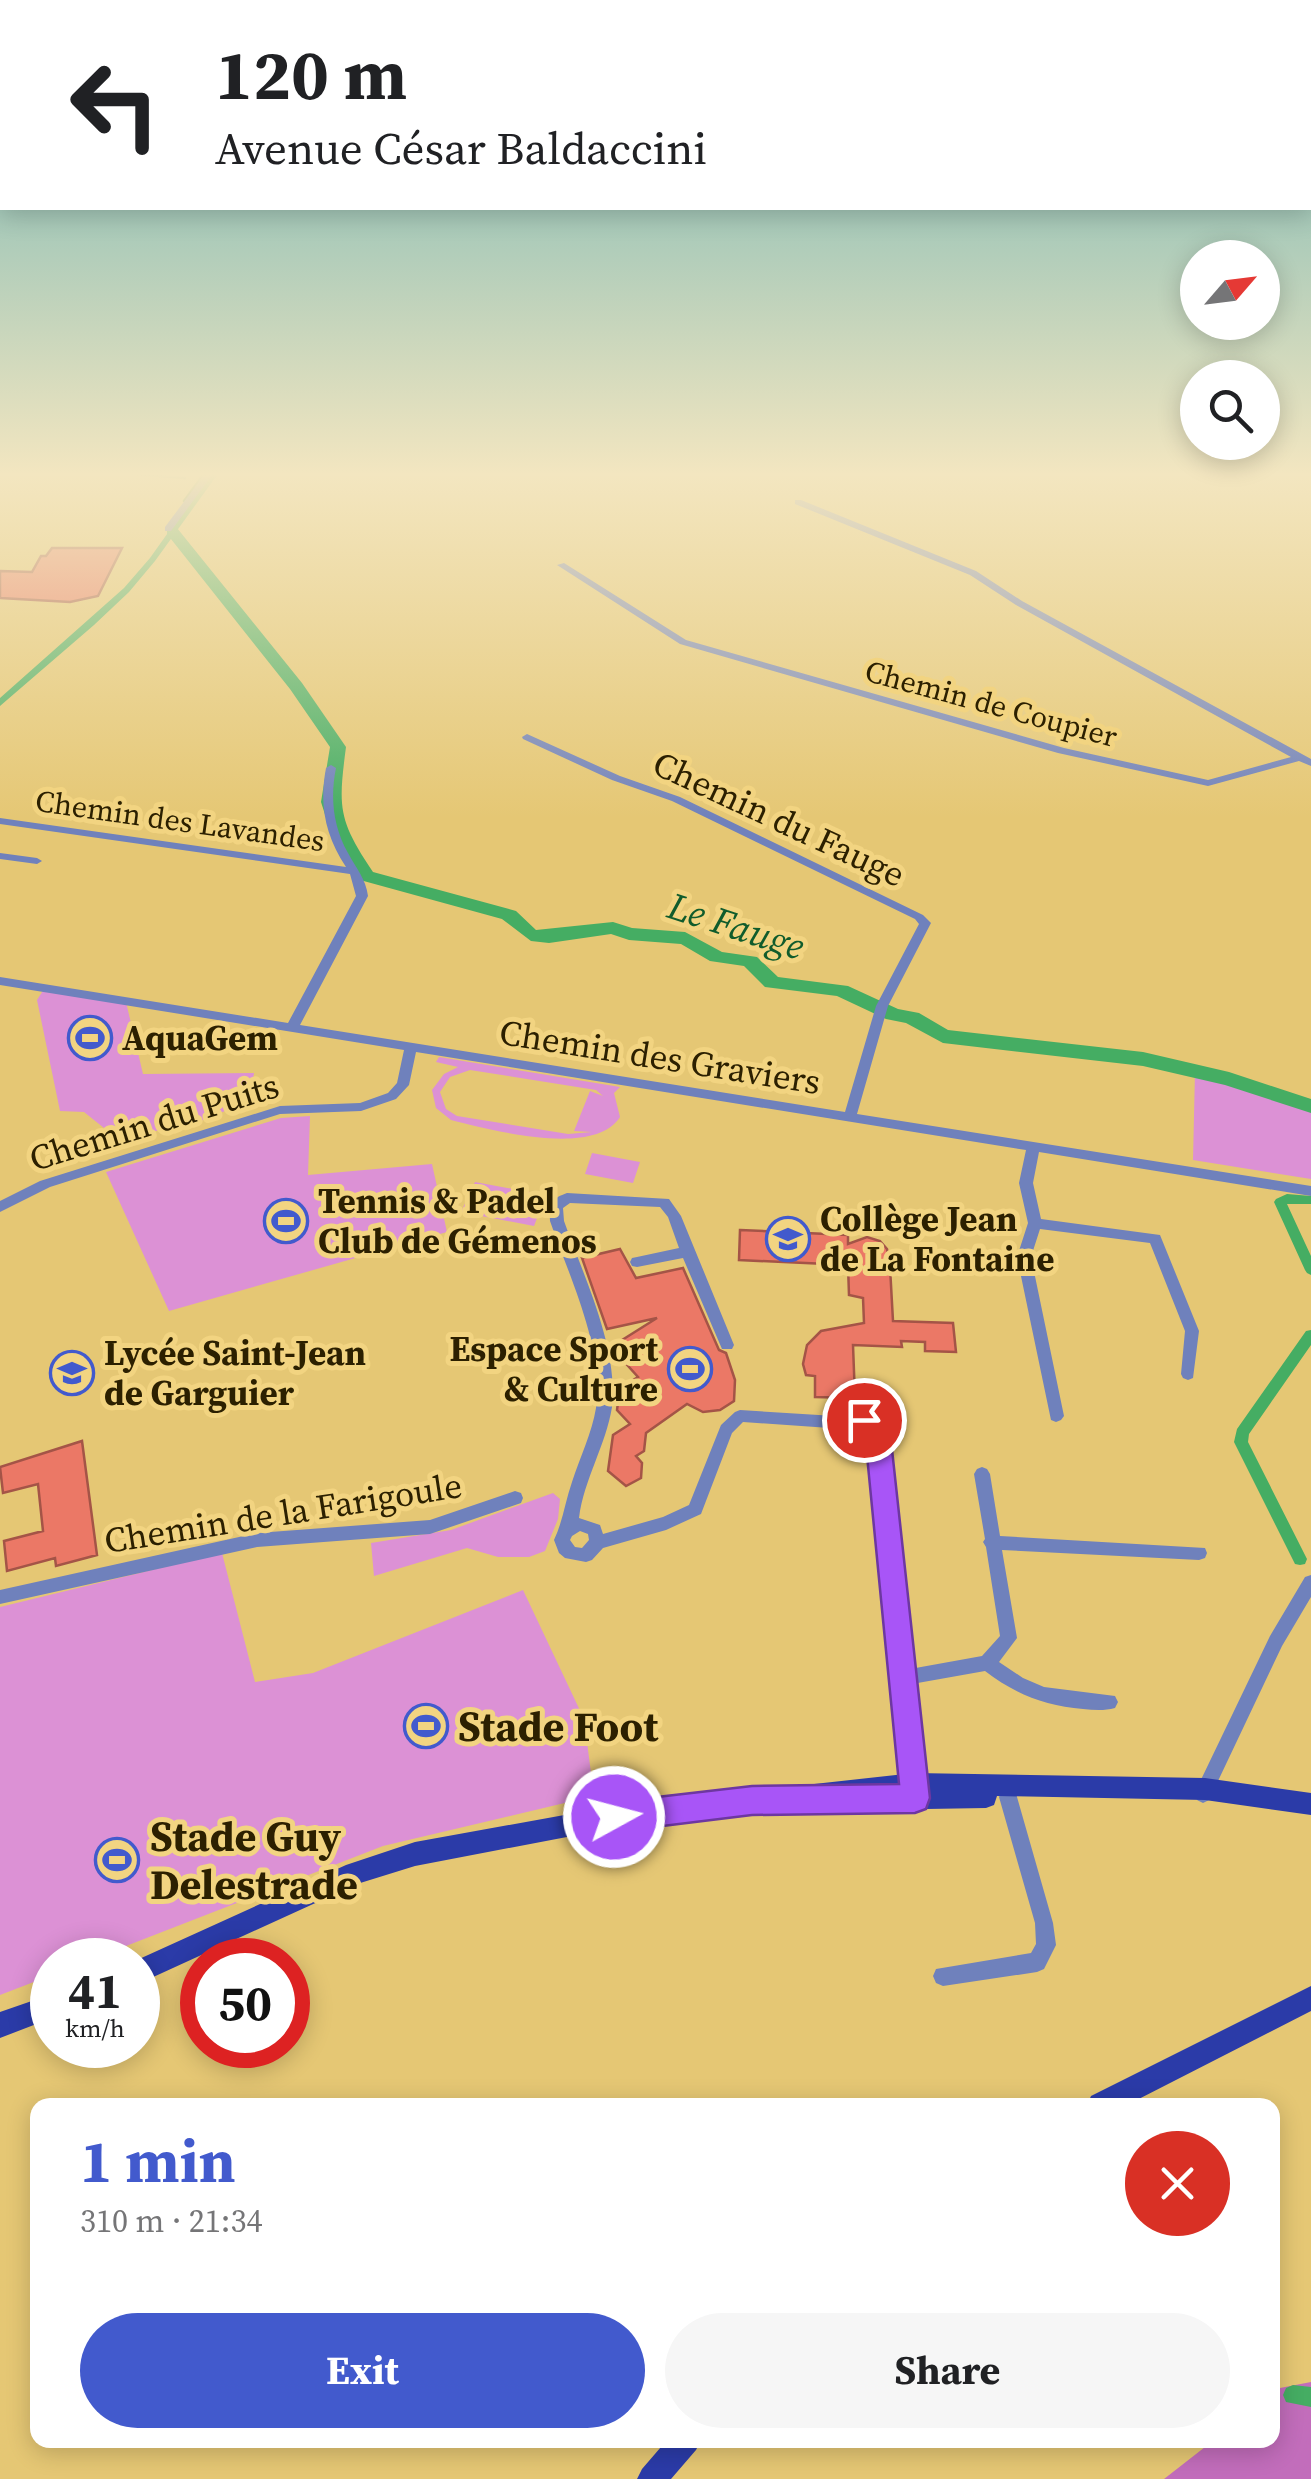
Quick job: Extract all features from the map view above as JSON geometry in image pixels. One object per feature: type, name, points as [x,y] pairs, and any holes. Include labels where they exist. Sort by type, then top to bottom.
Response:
[{"type":"main road","points":[[914,1791],[1008,1797],[1203,1794]]},
{"type":"main road","points":[[160,1962],[335,1880],[416,1854],[595,1820],[752,1800],[914,1791],[1203,1794],[1311,1804]]},
{"type":"main road","points":[[1114,2098],[1311,1998]]},
{"type":"main road","points":[[0,2018],[30,2010]]},
{"type":"main road","points":[[0,2025],[30,2013]]},
{"type":"main road","points":[[652,2479],[679,2448]]},
{"type":"street","name":"Chemin de Coupier","points":[[595,587],[683,642],[1056,749],[1208,782],[1306,760]]},
{"type":"street","points":[[993,587],[1306,760]]},
{"type":"street","name":"Chemin du Fauge","points":[[527,737],[616,778],[676,799],[920,917],[925,923],[881,1009],[850,1116]]},
{"type":"street","points":[[293,1026],[362,896],[362,883],[340,849],[325,803],[331,768]]},
{"type":"street","name":"Chemin des Lavandes","points":[[0,821],[354,871]]},
{"type":"street","name":"Chemin des Lavandes","points":[[0,856],[37,860]]},
{"type":"street","name":"Chemin des Graviers","points":[[0,981],[1311,1191]]},
{"type":"street","name":"Chemin du Puits","points":[[0,1208],[45,1184],[280,1110],[378,1103],[403,1085],[410,1046]]},
{"type":"street","points":[[1032,1147],[1026,1183],[1035,1223],[1024,1257],[1056,1416]]},
{"type":"street","points":[[726,1345],[674,1216],[664,1202],[567,1198],[556,1206],[557,1221],[608,1381],[604,1413],[571,1508],[570,1527],[562,1540],[566,1550],[573,1555],[591,1552],[598,1542],[666,1523],[695,1508],[726,1429],[740,1416],[853,1423],[850,1433],[859,1441],[869,1442],[877,1434],[914,1791]]},
{"type":"street","points":[[1035,1223],[1155,1239],[1192,1331],[1188,1374]]},
{"type":"street","points":[[637,1262],[687,1252]]},
{"type":"street","points":[[902,1678],[988,1663],[1008,1638],[982,1474]]},
{"type":"street","name":"Chemin de la Farigoule","points":[[0,1597],[256,1540],[430,1526],[516,1498]]},
{"type":"street","points":[[570,1527],[590,1526],[598,1542]]},
{"type":"street","points":[[991,1542],[1200,1552]]},
{"type":"street","points":[[1203,1794],[1276,1642],[1311,1582]]},
{"type":"street","points":[[988,1663],[1019,1688],[1060,1701],[1109,1702]]},
{"type":"street","points":[[944,1976],[1037,1962],[1046,1945],[1044,1923],[1008,1797]]},
{"type":"shaded area","name":"AquaGem","points":[[44,989],[126,1002],[143,1074],[254,1073],[249,1101],[191,1125],[137,1134],[104,1128],[84,1112],[60,1111],[37,1000]]},
{"type":"shaded area","points":[[439,1057],[620,1087],[614,1093],[620,1117],[607,1129],[566,1139],[516,1134],[451,1120],[436,1108],[432,1090],[444,1074],[458,1067],[436,1062]],"holes":[[[470,1070],[596,1090],[603,1096],[590,1091],[574,1131],[592,1132],[568,1134],[457,1116],[446,1109],[440,1092],[450,1077]]]},
{"type":"shaded area","points":[[1195,1072],[1311,1106],[1311,1179],[1193,1160]]},
{"type":"shaded area","name":"Tennis & Padel Club de Gémenos","points":[[310,1116],[308,1175],[432,1164],[447,1232],[169,1311],[106,1172],[281,1118]]},
{"type":"shaded area","points":[[592,1153],[640,1162],[633,1183],[585,1174]]},
{"type":"shaded area","points":[[475,1182],[546,1195],[534,1226],[461,1212]]},
{"type":"shaded area","points":[[553,1493],[560,1499],[558,1519],[545,1551],[529,1557],[498,1557],[467,1548],[374,1576],[371,1543],[451,1530]]},
{"type":"shaded area","points":[[222,1553],[255,1682],[313,1673],[523,1590],[584,1719],[594,1796],[383,1846],[147,1938],[30,1938],[30,1983],[0,1995],[0,1607]]},
{"type":"shaded area","points":[[1311,2382],[1311,2479],[1164,2479],[1204,2448],[1280,2448],[1280,2388]]},
{"type":"building","points":[[0,587],[103,587],[98,596],[70,602],[0,598]]},
{"type":"building","name":"Collège Jean de La Fontaine","points":[[740,1230],[848,1235],[848,1244],[867,1237],[880,1241],[887,1249],[890,1267],[893,1321],[953,1323],[956,1352],[925,1351],[925,1342],[901,1341],[902,1347],[853,1345],[855,1398],[815,1397],[815,1376],[806,1375],[803,1364],[807,1345],[821,1331],[864,1323],[863,1298],[849,1295],[848,1265],[739,1260]]},
{"type":"building","name":"Espace Sport & Culture","points":[[620,1249],[636,1278],[683,1268],[719,1350],[726,1353],[735,1380],[734,1401],[720,1410],[703,1412],[687,1404],[646,1433],[644,1451],[636,1456],[642,1463],[641,1478],[626,1486],[608,1471],[613,1435],[630,1424],[617,1410],[620,1388],[638,1377],[611,1347],[657,1318],[607,1329],[582,1258]]},
{"type":"building","points":[[82,1441],[97,1555],[56,1566],[55,1558],[7,1571],[4,1541],[43,1531],[38,1484],[3,1493],[0,1467]]},
{"type":"waterway","points":[[0,703],[129,587]]},
{"type":"waterway","name":"Le Fauge","points":[[217,587],[296,686],[338,747],[330,802],[342,839],[366,876],[509,915],[531,935],[549,937],[613,928],[629,934],[685,938],[717,957],[750,961],[772,983],[841,990],[893,1014],[912,1018],[943,1036],[1143,1059],[1229,1079],[1311,1106]]},
{"type":"waterway","points":[[1311,1200],[1287,1198],[1280,1202],[1311,1270]]},
{"type":"waterway","points":[[1300,1559],[1241,1442],[1242,1433],[1311,1335]]},
{"type":"waterway","points":[[1293,2395],[1311,2397]]},
{"type":"place","name":"AquaGem","points":[[90,1038]]},
{"type":"place","name":"Tennis & Padel Club de Gémenos","points":[[286,1221]]},
{"type":"place","name":"Collège Jean de La Fontaine","points":[[788,1239]]},
{"type":"place","name":"Espace Sport & Culture","points":[[690,1369]]},
{"type":"place","name":"Lycée Saint-Jean de Garguier","points":[[72,1373]]},
{"type":"place","name":"Stade Foot","points":[[426,1726]]},
{"type":"place","name":"Stade Guy Delestrade","points":[[117,1860]]},
{"type":"route","points":[[614,1817],[752,1800],[915,1798],[878,1431],[874,1424],[864,1420]]}]
